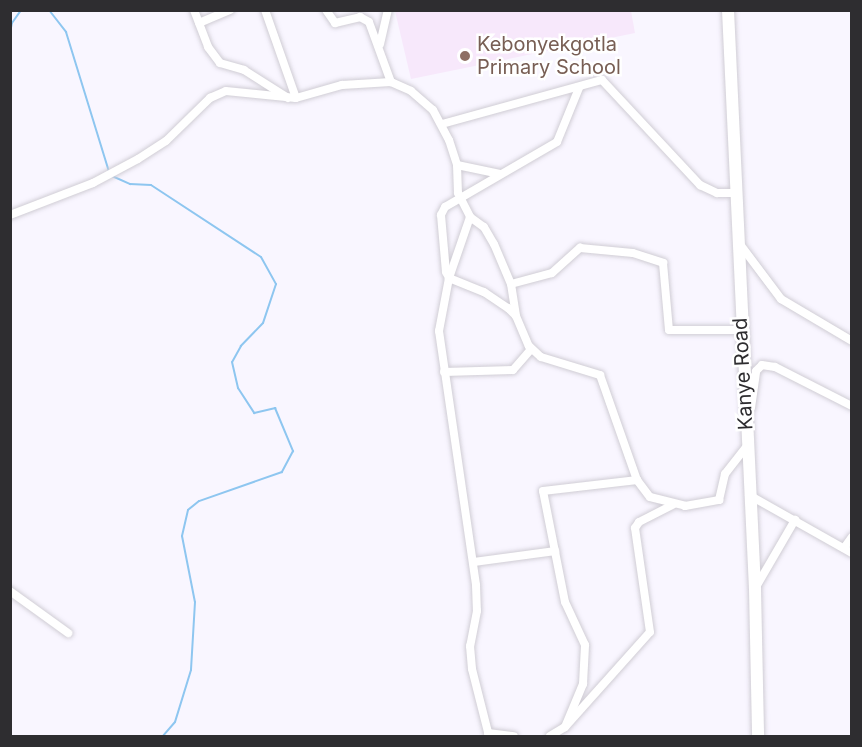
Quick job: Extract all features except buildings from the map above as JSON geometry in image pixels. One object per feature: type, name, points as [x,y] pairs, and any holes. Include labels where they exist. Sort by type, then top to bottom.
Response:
[{"type":"main road","name":"Kanye Road","points":[[728,10],[748,495],[755,588],[758,736]]},
{"type":"street","points":[[194,10],[208,46],[220,63],[292,98]]},
{"type":"street","points":[[199,23],[231,10]]},
{"type":"street","points":[[265,10],[292,98]]},
{"type":"street","points":[[326,10],[335,23],[365,18],[380,44],[391,82]]},
{"type":"street","points":[[380,44],[388,10]]},
{"type":"street","points":[[238,91],[246,75]]},
{"type":"street","points":[[246,75],[253,91]]},
{"type":"street","points":[[442,124],[579,88],[596,80],[604,81],[658,144],[700,185],[722,194],[734,193]]},
{"type":"street","points":[[10,215],[93,183],[138,159],[166,141],[210,98],[238,91],[253,91],[292,98],[342,86],[391,82],[411,92],[442,124],[457,165],[461,198],[470,217],[490,238],[511,284],[516,316],[531,349],[548,361],[602,378],[637,480],[650,497],[673,505]]},
{"type":"street","points":[[516,316],[484,292],[449,278],[444,267],[441,215],[445,207],[557,142],[579,88]]},
{"type":"street","points":[[457,165],[501,174]]},
{"type":"street","points":[[470,217],[449,278],[439,331],[474,562],[478,602],[470,646],[480,711],[489,735],[513,736]]},
{"type":"street","points":[[737,240],[780,299],[852,341]]},
{"type":"street","points":[[511,284],[552,273],[580,248],[633,253],[663,262],[669,330],[741,330]]},
{"type":"street","points":[[444,372],[513,370],[531,349]]},
{"type":"street","points":[[746,424],[756,371],[762,365],[775,367],[852,406]]},
{"type":"street","points":[[550,736],[565,727],[650,632],[635,528],[639,522],[673,505],[719,500],[725,474],[747,446]]},
{"type":"street","points":[[565,727],[583,684],[585,645],[565,602],[543,495],[545,489],[637,480]]},
{"type":"street","points":[[748,495],[848,551],[852,537]]},
{"type":"street","points":[[755,588],[795,520]]},
{"type":"street","points":[[474,562],[555,550]]},
{"type":"street","points":[[10,591],[68,633]]},
{"type":"shaded area","name":"Kebonyekgotla Primary School","points":[[395,11],[631,11],[635,33],[411,79]]},
{"type":"waterway","points":[[10,33],[12,23],[21,10]]},
{"type":"waterway","points":[[49,10],[66,32],[109,172]]},
{"type":"waterway","points":[[112,176],[130,184],[151,185],[261,257],[276,284],[263,323],[241,346],[232,362],[238,388],[254,413],[275,408],[293,451],[282,472],[199,501],[188,510],[182,536],[195,602],[191,670],[175,722],[163,736]]},
{"type":"place","name":"Kebonyekgotla Primary School","points":[[465,56]]}]
